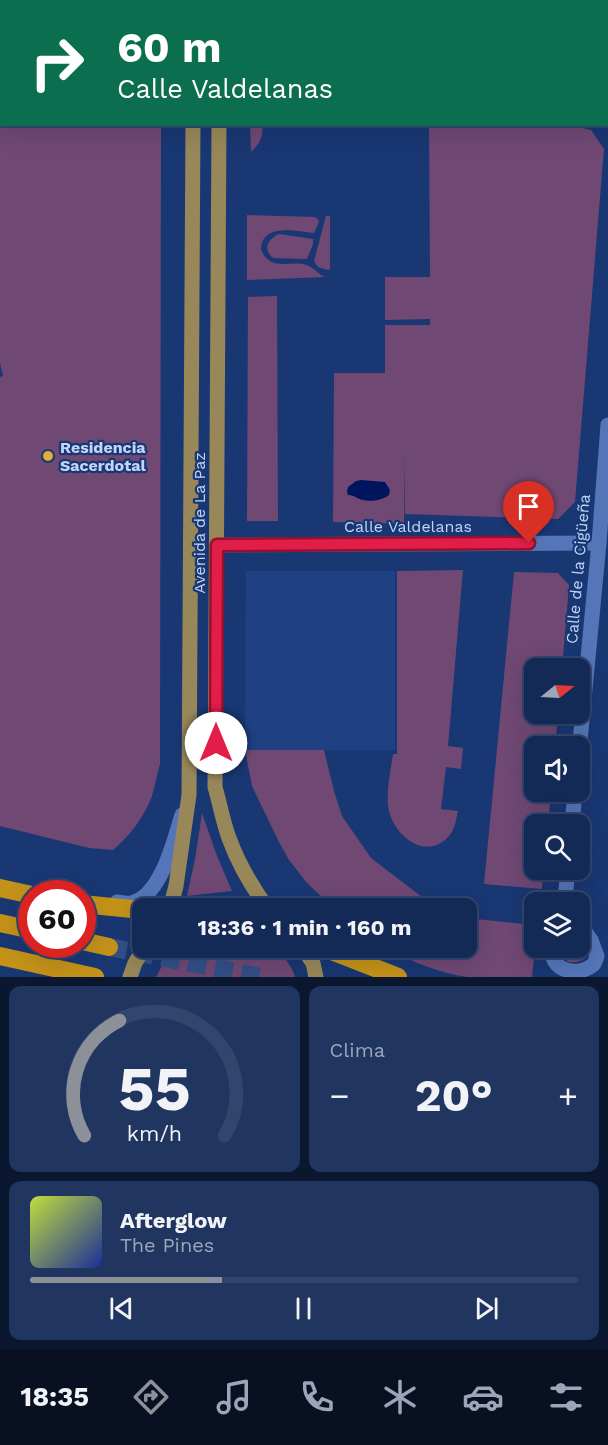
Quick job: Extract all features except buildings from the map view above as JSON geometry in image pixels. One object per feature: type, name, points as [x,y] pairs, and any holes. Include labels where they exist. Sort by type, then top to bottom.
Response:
[{"type":"highway","points":[[0,888],[18,892]]},
{"type":"highway","points":[[96,905],[132,909]]},
{"type":"highway","points":[[0,923],[18,927]]},
{"type":"highway","points":[[96,944],[109,947]]},
{"type":"highway","points":[[0,956],[95,977]]},
{"type":"highway","points":[[350,958],[398,977]]},
{"type":"main road","name":"Avenida de La Paz","points":[[172,898],[189,795],[193,126]]},
{"type":"main road","name":"Avenida de La Paz","points":[[219,126],[215,787],[237,857],[260,898]]},
{"type":"main road","points":[[130,977],[138,958]]},
{"type":"main road","points":[[310,958],[316,977]]},
{"type":"street","name":"Calle de la Cigüeña","points":[[581,736],[608,424]]},
{"type":"street","name":"Calle Valdelanas","points":[[217,545],[599,543]]},
{"type":"street","name":"Avenida de La Paz","points":[[96,903],[131,903],[146,896],[160,878],[189,795]]},
{"type":"street","points":[[553,958],[557,968],[563,972],[571,974],[583,972],[593,966],[597,956],[590,941]]},
{"type":"shaded area","points":[[0,126],[161,126],[160,764],[152,796],[141,819],[113,850],[89,848],[0,826],[0,377],[3,376],[0,363]]},
{"type":"shaded area","points":[[250,126],[262,126],[260,140],[251,152]]},
{"type":"shaded area","points":[[429,126],[574,126],[591,130],[604,149],[575,502],[558,519],[405,514],[405,454],[404,524],[333,522],[334,373],[385,373],[385,325],[430,325],[430,319],[385,320],[385,277],[430,277]]},
{"type":"shaded area","points":[[247,215],[315,217],[318,219],[314,233],[290,230],[273,232],[267,235],[261,249],[270,261],[282,264],[303,264],[325,277],[247,280]]},
{"type":"shaded area","points":[[326,216],[330,216],[330,269],[328,270],[318,267],[314,261]]},
{"type":"shaded area","points":[[279,234],[313,239],[307,259],[273,258],[268,251],[268,244]]},
{"type":"shaded area","points":[[277,296],[278,521],[247,521],[248,297]]},
{"type":"shaded area","points":[[361,480],[385,482],[390,490],[389,495],[370,501],[348,495],[348,487]]},
{"type":"shaded area","points":[[463,570],[448,746],[463,748],[461,769],[446,767],[441,809],[458,811],[454,828],[448,837],[430,847],[421,846],[404,837],[392,820],[388,805],[393,754],[397,754],[397,571]]},
{"type":"shaded area","points":[[246,571],[395,571],[395,750],[245,750]]},
{"type":"shaded area","points":[[514,572],[558,573],[569,585],[563,658],[524,658],[524,724],[557,724],[556,736],[524,736],[524,802],[550,802],[549,814],[524,814],[524,880],[542,880],[542,889],[484,884]]},
{"type":"shaded area","points":[[245,750],[324,750],[342,816],[371,858],[424,898],[323,898],[307,883],[289,860],[252,786]]},
{"type":"shaded area","points":[[202,813],[232,891],[187,896],[195,859]]},
{"type":"shaded area","points":[[477,919],[524,924],[524,958],[534,958],[532,977],[467,977],[406,958],[477,958]]},
{"type":"shaded area","points":[[166,958],[284,958],[295,977],[156,977]]},
{"type":"shaded area","points":[[565,958],[585,958],[577,962],[568,962]]},
{"type":"tunnel","points":[[109,947],[261,977]]},
{"type":"place","name":"Residencia Sacerdotal","points":[[48,456]]},
{"type":"route","points":[[216,743],[217,545],[529,543]]}]
